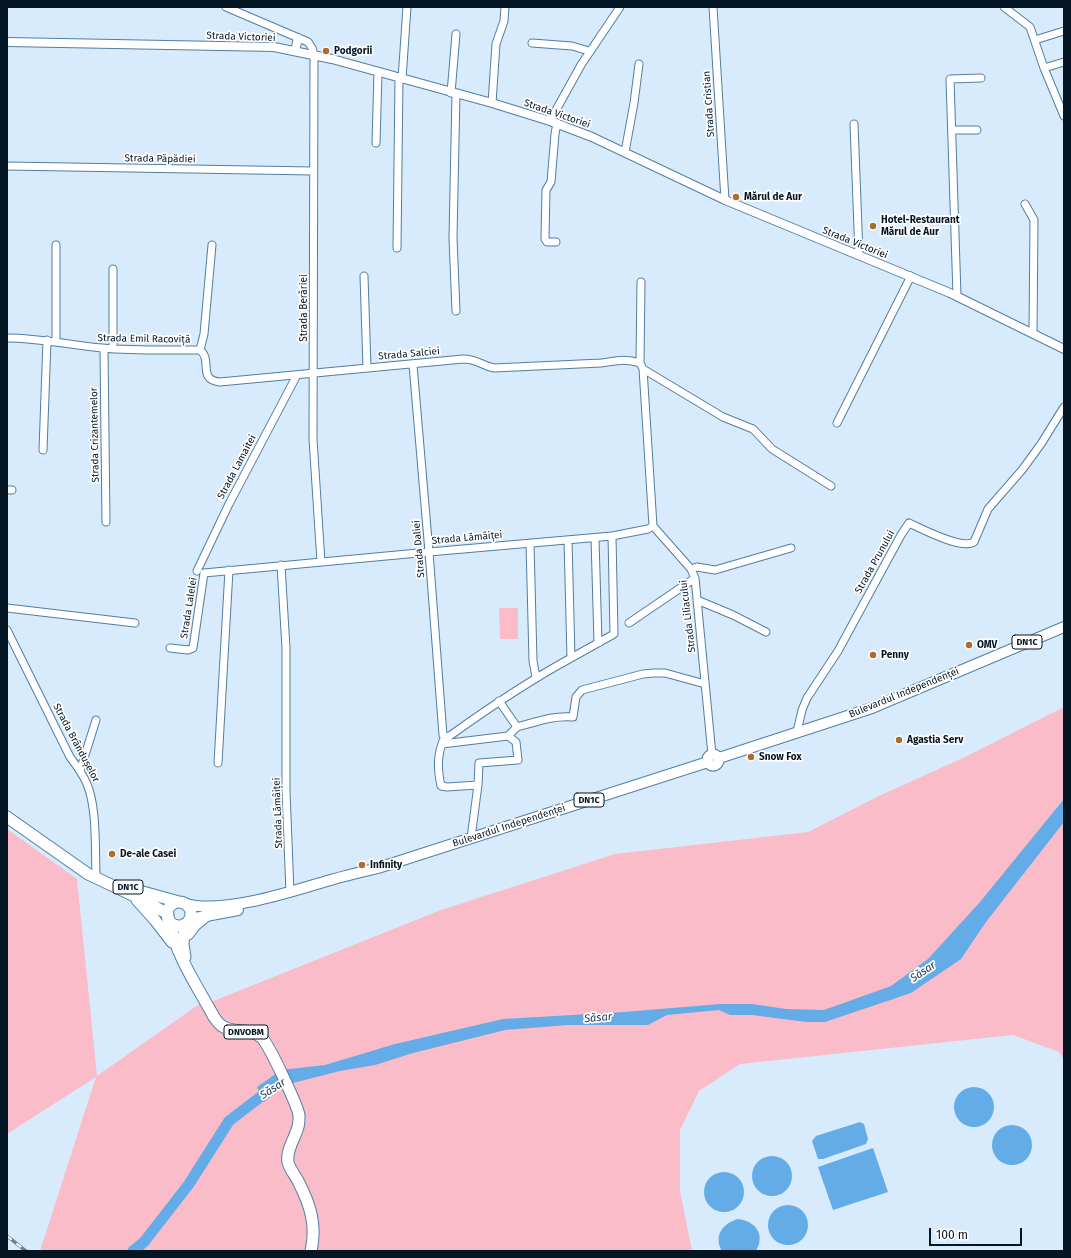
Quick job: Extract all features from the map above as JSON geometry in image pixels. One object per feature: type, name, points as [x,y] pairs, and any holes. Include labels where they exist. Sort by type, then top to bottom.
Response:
[{"type":"highway","name":"Bulevardul Independenței","points":[[7,817],[88,874],[145,901],[168,917]]},
{"type":"highway","name":"Bulevardul Independenței","points":[[78,867],[134,890],[182,903]]},
{"type":"highway","name":"DNVOBM","points":[[134,896],[180,947]]},
{"type":"highway","points":[[168,917],[170,907],[172,905],[182,903],[191,912],[180,947]]},
{"type":"highway","points":[[180,947],[195,925],[208,915]]},
{"type":"highway","name":"DNVOBM","points":[[168,917],[171,931],[180,947],[187,967],[214,1017],[221,1026],[232,1030],[252,1032],[262,1037],[291,1095],[299,1115],[298,1126],[292,1140],[288,1162],[307,1199],[312,1214],[314,1233],[311,1251]]},
{"type":"highway","name":"DN1C","points":[[168,917],[175,925],[180,926],[188,922]]},
{"type":"main road","name":"Bulevardul Independenței","points":[[182,903],[198,907],[232,904],[290,893],[378,868],[885,703],[1064,626]]},
{"type":"main road","name":"Bulevardul Independenței","points":[[188,922],[208,915],[256,907],[291,898],[345,881],[378,868]]},
{"type":"street","points":[[226,7],[308,42],[314,55]]},
{"type":"street","points":[[397,248],[400,78],[407,7]]},
{"type":"street","points":[[492,103],[496,44],[504,21],[505,7]]},
{"type":"street","points":[[556,242],[547,242],[545,239],[546,190],[551,182],[555,134],[554,122],[589,51],[620,7]]},
{"type":"street","name":"Strada Cristian","points":[[713,7],[725,200]]},
{"type":"street","points":[[1004,7],[1030,27],[1044,68],[1064,116]]},
{"type":"street","points":[[1035,40],[1064,31]]},
{"type":"street","points":[[456,34],[453,238],[456,311]]},
{"type":"street","points":[[295,51],[298,38]]},
{"type":"street","name":"Strada Victoriei","points":[[7,42],[274,47],[314,55],[492,103],[554,122],[625,152],[725,200],[957,296],[1064,349]]},
{"type":"street","points":[[532,43],[572,46],[589,51]]},
{"type":"street","name":"Strada Berăriei","points":[[314,55],[313,439],[321,562]]},
{"type":"street","points":[[1044,68],[1064,62]]},
{"type":"street","points":[[625,152],[639,64]]},
{"type":"street","points":[[376,143],[378,72]]},
{"type":"street","points":[[957,296],[950,79],[981,78]]},
{"type":"street","points":[[854,124],[859,255]]},
{"type":"street","points":[[952,130],[977,130]]},
{"type":"street","name":"Strada Păpădiei","points":[[7,166],[313,171]]},
{"type":"street","points":[[1025,204],[1034,220],[1033,333]]},
{"type":"street","points":[[56,245],[56,342]]},
{"type":"street","name":"Strada Emil Racoviță","points":[[7,338],[47,340],[104,349],[200,350],[204,334],[212,245]]},
{"type":"street","points":[[113,269],[113,349]]},
{"type":"street","points":[[364,276],[367,368]]},
{"type":"street","points":[[837,423],[911,276]]},
{"type":"street","points":[[641,282],[642,366],[653,526]]},
{"type":"street","points":[[43,450],[47,340]]},
{"type":"street","name":"Strada Crizantemelor","points":[[104,349],[106,522]]},
{"type":"street","name":"Strada Salciei","points":[[200,350],[206,357],[207,373],[209,377],[214,381],[220,382],[413,365],[463,359],[471,359],[494,368],[601,363],[617,360],[626,360],[642,366]]},
{"type":"street","name":"Strada Daliei","points":[[413,365],[444,734]]},
{"type":"street","points":[[642,366],[723,417],[753,429],[772,449],[831,486]]},
{"type":"street","name":"Strada Lamaitei","points":[[201,572],[229,504],[297,375]]},
{"type":"street","name":"Strada Prunului","points":[[797,732],[802,710],[808,698],[838,651],[909,523],[946,539],[969,544],[974,542],[988,509],[1022,470],[1041,444],[1064,407]]},
{"type":"street","name":"Strada Lămâiței","points":[[201,572],[595,538],[648,529],[653,526]]},
{"type":"street","name":"Strada Liliacului","points":[[653,526],[691,569],[695,578],[713,758]]},
{"type":"street","points":[[478,785],[441,786],[439,774],[439,750],[444,734],[451,735],[536,677],[614,634],[612,536]]},
{"type":"street","points":[[595,538],[598,643]]},
{"type":"street","points":[[568,540],[571,658]]},
{"type":"street","points":[[530,543],[533,661],[536,677]]},
{"type":"street","points":[[691,569],[697,567],[715,570],[791,548]]},
{"type":"street","name":"Strada Lămâiței","points":[[281,565],[286,648],[286,791],[290,893]]},
{"type":"street","points":[[218,763],[229,570]]},
{"type":"street","name":"Strada Lalelei","points":[[170,648],[188,650],[193,648],[201,572]]},
{"type":"street","points":[[629,623],[695,578]]},
{"type":"street","points":[[697,600],[733,615],[766,632]]},
{"type":"street","points":[[7,608],[135,623]]},
{"type":"street","name":"Strada Brândușelor","points":[[7,630],[70,757],[80,770],[88,785],[94,820],[96,874]]},
{"type":"street","points":[[442,744],[508,736],[517,727],[552,717],[573,717],[576,697],[582,690],[643,674],[665,673],[705,684]]},
{"type":"street","points":[[499,701],[517,727]]},
{"type":"street","points":[[80,770],[96,720]]},
{"type":"street","points":[[471,838],[478,785],[479,763],[518,760],[516,742],[508,736]]},
{"type":"shaded area","points":[[499,608],[518,608],[518,639],[500,639]]},
{"type":"shaded area","points":[[1064,707],[1064,1060],[1059,1052],[1013,1035],[740,1064],[699,1091],[680,1130],[680,1191],[692,1251],[40,1251],[96,1077],[7,1134],[7,829],[77,879],[97,1076],[205,1000],[211,1002],[441,910],[615,854],[808,832],[881,795],[965,757]]},
{"type":"water","points":[[1064,799],[1064,822],[986,922],[961,959],[911,993],[825,1022],[806,1022],[752,1015],[730,1015],[719,1010],[667,1015],[648,1025],[568,1025],[505,1030],[413,1053],[375,1065],[340,1071],[285,1085],[264,1102],[257,1087],[281,1070],[325,1065],[395,1044],[503,1019],[624,1012],[720,1004],[752,1004],[786,1009],[824,1010],[891,986],[928,959],[980,902]]},
{"type":"water","points":[[978,1087],[985,1090],[991,1096],[994,1107],[993,1115],[985,1124],[978,1127],[970,1127],[963,1124],[955,1115],[954,1103],[957,1096],[966,1088]]},
{"type":"water","points":[[860,1122],[864,1124],[868,1139],[866,1144],[823,1159],[818,1159],[812,1141],[816,1136]]},
{"type":"water","points":[[1016,1125],[1023,1128],[1029,1134],[1032,1145],[1031,1153],[1023,1162],[1016,1165],[1008,1165],[1001,1162],[993,1153],[992,1141],[995,1134],[1004,1126]]},
{"type":"water","points":[[873,1148],[888,1192],[833,1210],[818,1167]]},
{"type":"water","points":[[776,1156],[783,1159],[789,1165],[792,1176],[791,1184],[783,1193],[776,1196],[768,1196],[761,1193],[753,1184],[752,1172],[755,1165],[764,1157]]},
{"type":"water","points":[[728,1172],[735,1175],[741,1181],[744,1192],[743,1200],[735,1209],[728,1212],[720,1212],[713,1209],[705,1200],[704,1188],[707,1181],[716,1173]]},
{"type":"water","points":[[792,1205],[799,1208],[805,1214],[808,1225],[807,1233],[799,1242],[792,1245],[784,1245],[777,1242],[769,1233],[768,1221],[771,1214],[780,1206]]},
{"type":"water","points":[[738,1219],[749,1222],[757,1229],[760,1239],[756,1251],[722,1251],[719,1245],[719,1235],[721,1231],[728,1224]]},
{"type":"waterway","name":"Săsar","points":[[133,1251],[144,1242],[189,1184],[229,1121],[272,1088]]},
{"type":"railway","points":[[7,1236],[26,1251]]},
{"type":"place","name":"Podgorii","points":[[326,51]]},
{"type":"place","name":"Mărul de Aur","points":[[736,197]]},
{"type":"place","name":"Hotel-Restaurant Mărul de Aur","points":[[873,226]]},
{"type":"place","name":"OMV","points":[[969,645]]},
{"type":"place","name":"Penny","points":[[873,655]]},
{"type":"place","name":"Agastia Serv","points":[[899,740]]},
{"type":"place","name":"Snow Fox","points":[[751,757]]},
{"type":"place","name":"De-ale Casei","points":[[112,854]]},
{"type":"place","name":"Infinity","points":[[362,865]]}]
